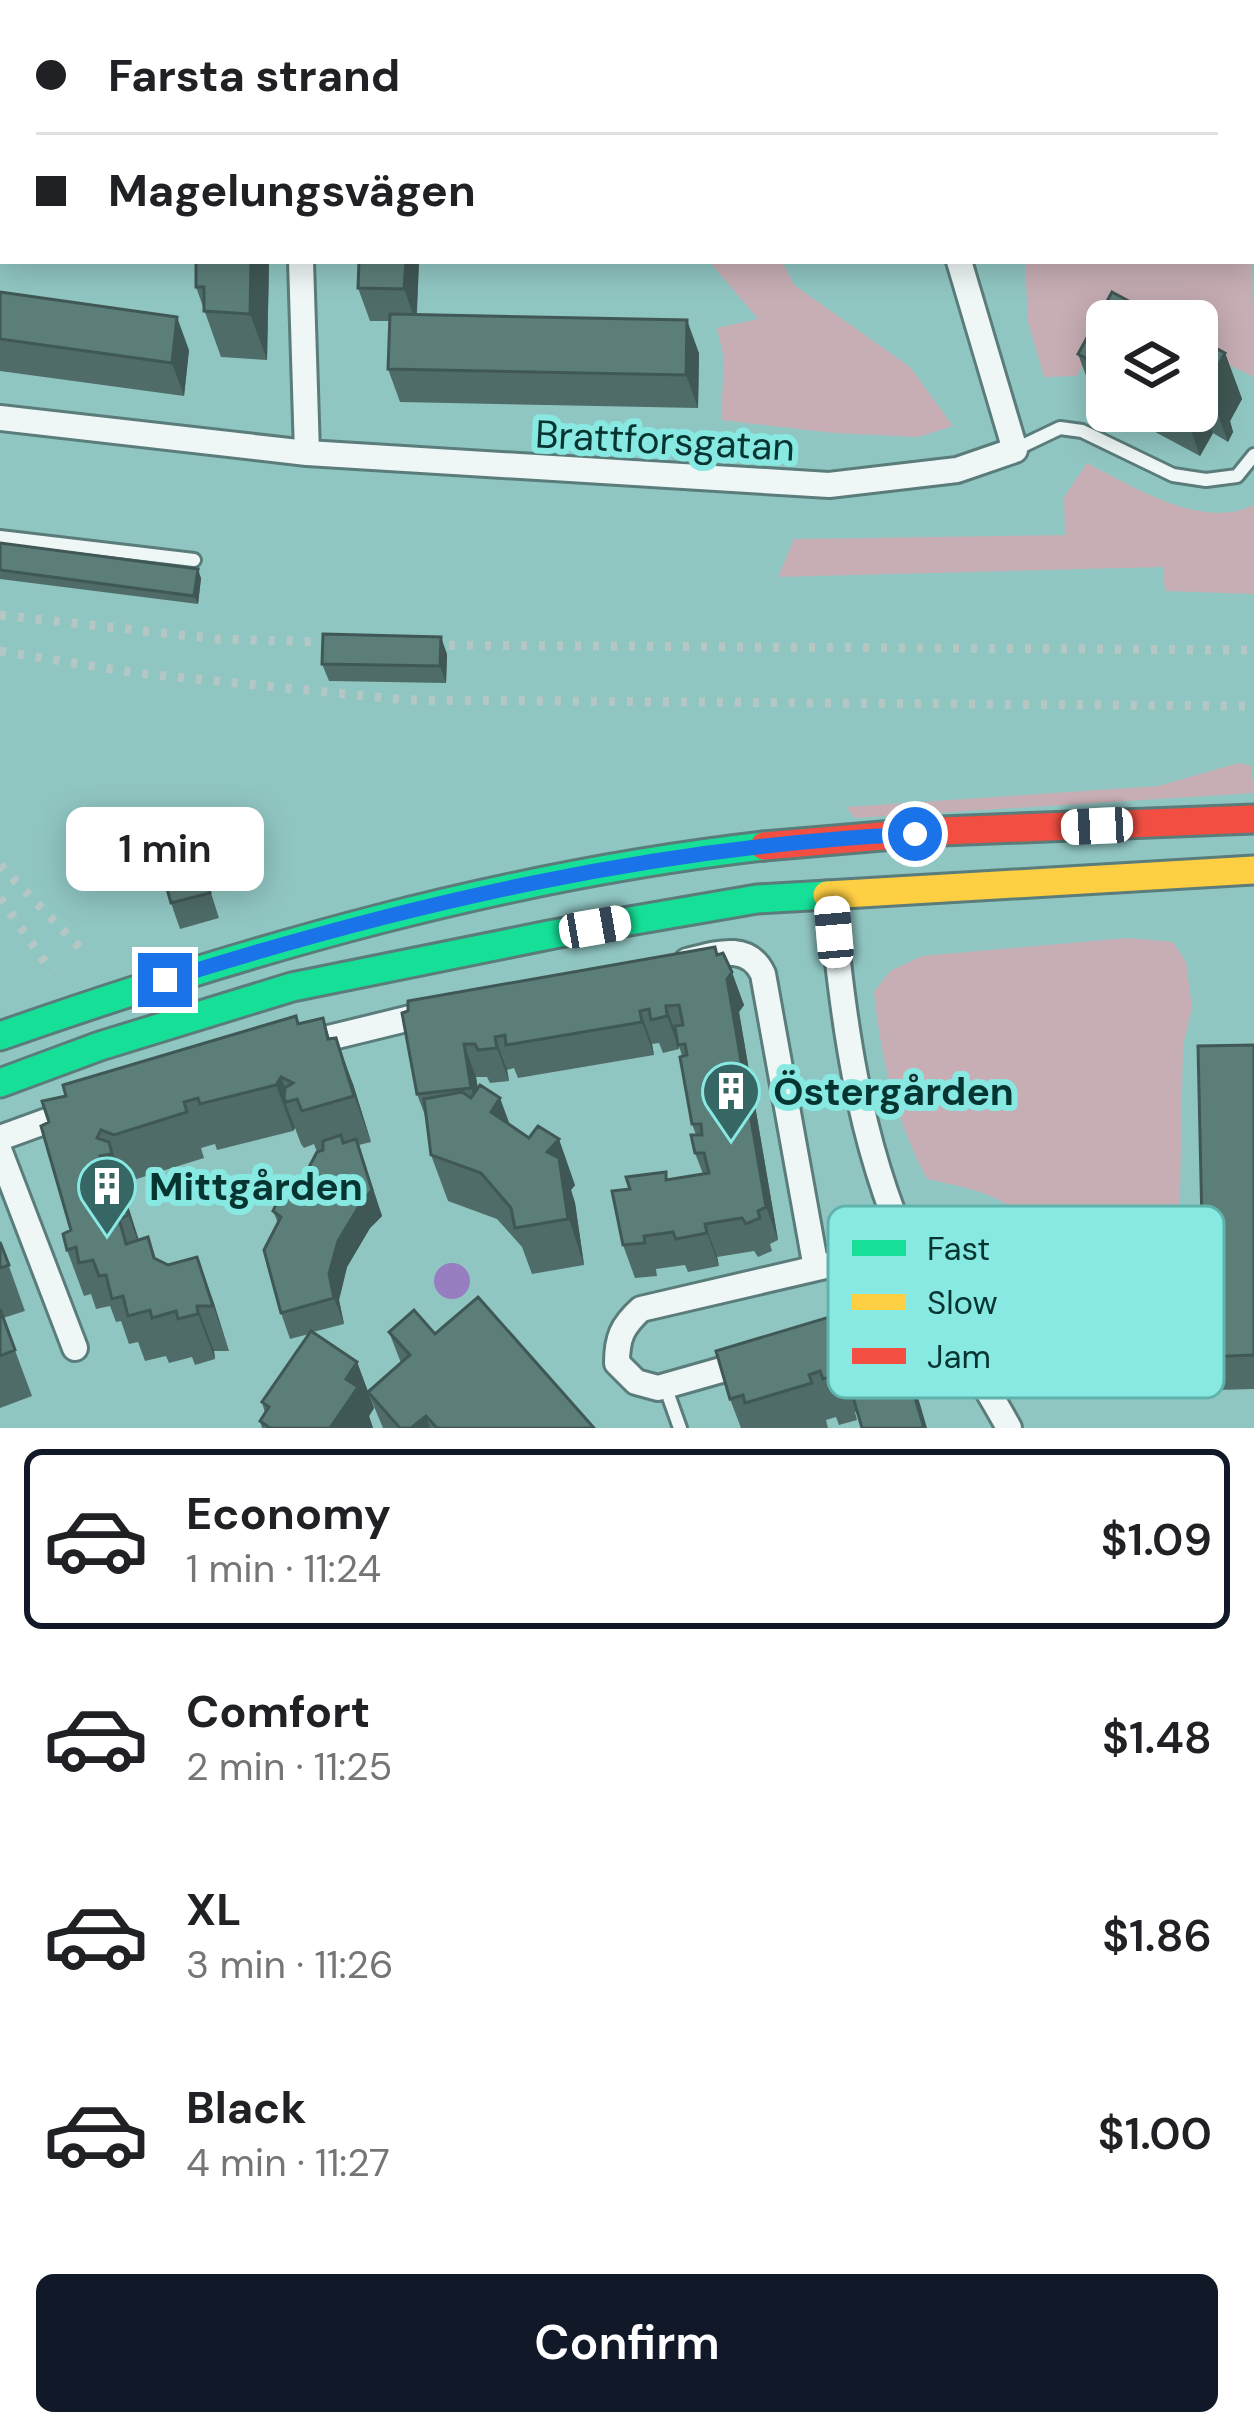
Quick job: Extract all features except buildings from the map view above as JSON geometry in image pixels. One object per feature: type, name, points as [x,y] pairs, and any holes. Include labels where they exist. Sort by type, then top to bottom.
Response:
[{"type":"main road","points":[[0,1036],[280,944],[474,893],[634,863],[821,839],[1254,819]]},
{"type":"main road","points":[[821,839],[831,894]]},
{"type":"main road","points":[[0,1083],[100,1046],[292,988],[758,899],[1254,870]]},
{"type":"street","points":[[301,264],[308,453]]},
{"type":"street","points":[[960,264],[1015,450]]},
{"type":"street","name":"Brattforsgatan","points":[[0,418],[308,453],[829,485],[957,470],[1015,450]]},
{"type":"street","points":[[831,894],[860,1106],[893,1206]]},
{"type":"street","points":[[667,965],[740,951],[757,960],[774,1028],[816,1268]]},
{"type":"street","points":[[279,1050],[452,1009]]},
{"type":"street","points":[[0,1138],[92,1106]]},
{"type":"street","points":[[0,1151],[75,1348]]},
{"type":"street","points":[[775,1354],[665,1386],[636,1382],[617,1364],[617,1343],[624,1324],[641,1309],[828,1265]]},
{"type":"street","points":[[819,1341],[828,1339]]},
{"type":"street","points":[[991,1398],[1009,1428]]},
{"type":"lane","name":"Brattforsgatan","points":[[1015,450],[1060,428],[1082,431],[1173,475],[1206,480],[1238,476],[1254,455]]},
{"type":"lane","points":[[0,537],[194,560]]},
{"type":"lane","points":[[665,1386],[680,1428]]},
{"type":"shaded area","points":[[712,264],[784,264],[794,285],[910,367],[953,426],[918,437],[721,420],[724,359],[717,328],[758,319]]},
{"type":"shaded area","points":[[1025,264],[1252,264],[1254,377],[1218,360],[1218,300],[1086,300],[1086,360],[1077,376],[1044,377],[1028,322]]},
{"type":"shaded area","points":[[1087,463],[1191,509],[1234,512],[1254,505],[1254,594],[1165,591],[1163,567],[778,577],[794,539],[1065,535],[1064,497]]},
{"type":"shaded area","points":[[1239,763],[1251,766],[1254,793],[855,818],[846,807],[1158,786]]},
{"type":"shaded area","points":[[1128,938],[1173,942],[1186,962],[1192,1008],[1183,1045],[1180,1206],[1009,1206],[968,1188],[927,1179],[891,1088],[874,992],[890,971],[922,956]]},
{"type":"shaded area","points":[[452,1263],[465,1268],[470,1281],[465,1294],[452,1299],[439,1294],[434,1281],[439,1268]]},
{"type":"railway","points":[[0,615],[218,639],[359,643]]},
{"type":"railway","points":[[413,645],[1254,650]]},
{"type":"railway","points":[[0,651],[136,673],[406,700],[1254,706]]},
{"type":"railway","points":[[0,865],[84,952]]},
{"type":"railway","points":[[0,898],[52,972]]},
{"type":"traffic: fast","points":[[0,1036],[282,946],[473,896],[666,859],[764,846]]},
{"type":"traffic: fast","points":[[0,1083],[100,1046],[292,987],[757,899],[827,895]]},
{"type":"traffic: slow","points":[[827,895],[1254,870]]},
{"type":"traffic: jam","points":[[764,846],[941,831],[1254,819]]},
{"type":"place","name":"Östergården","points":[[731,1142]]},
{"type":"place","name":"Mittgården","points":[[107,1237]]},
{"type":"route","points":[[165,980],[474,893],[634,863],[821,839],[915,834]]}]
